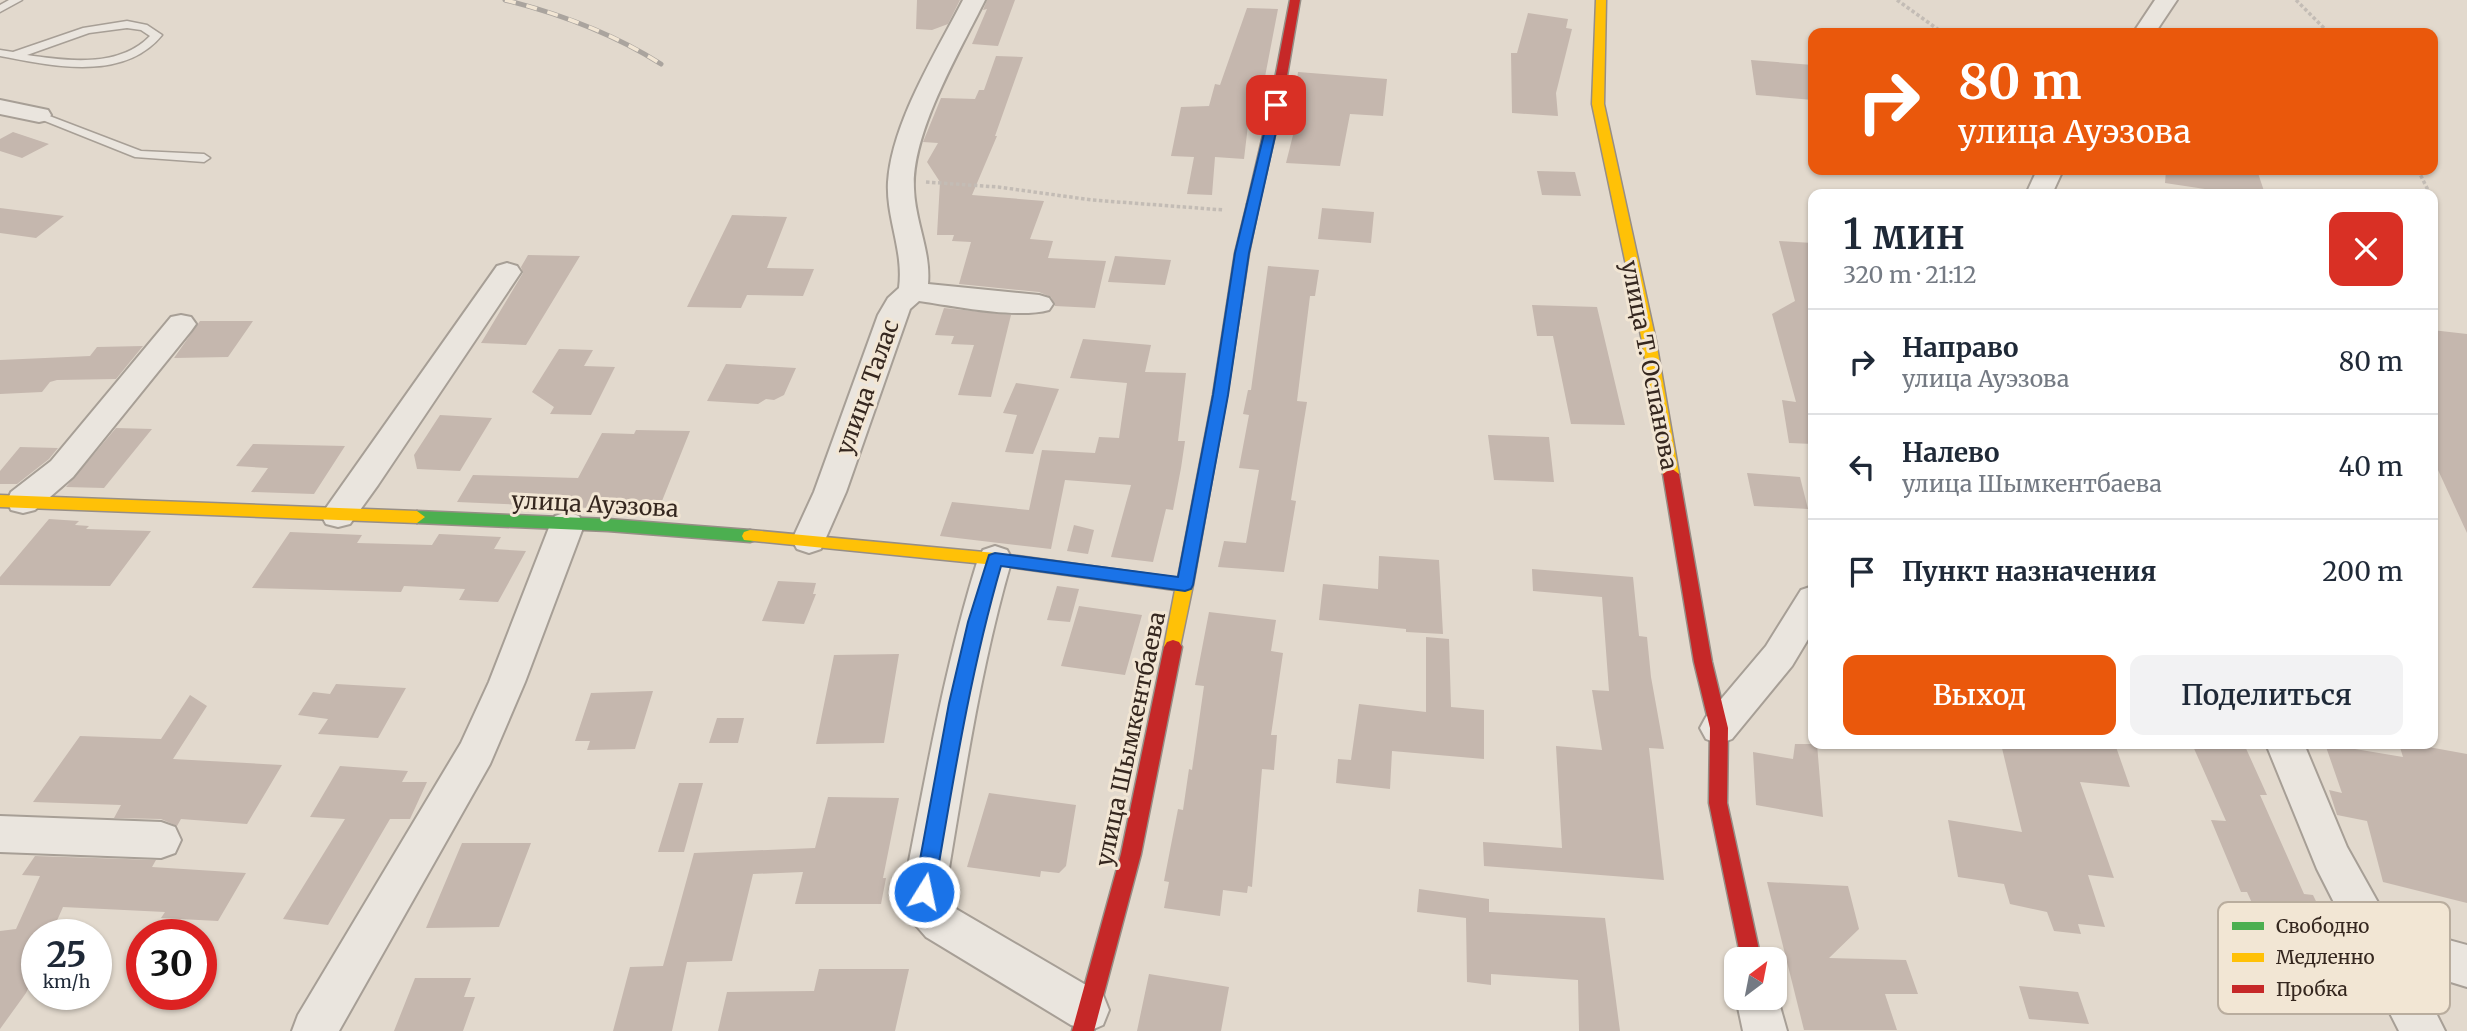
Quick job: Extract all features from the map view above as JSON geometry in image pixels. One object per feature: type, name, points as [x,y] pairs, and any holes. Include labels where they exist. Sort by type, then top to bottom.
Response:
[{"type":"street","points":[[974,0],[940,69],[911,139],[901,180],[902,211],[915,265],[913,292],[1039,304]]},
{"type":"street","name":"улица Шымкентбаева","points":[[1085,1021],[1131,854],[1185,585],[1220,395],[1237,279],[1276,105],[1296,0]]},
{"type":"street","name":"улица Т. Оспанова","points":[[1601,0],[1598,104],[1648,341],[1703,662],[1718,728],[1717,803],[1748,947]]},
{"type":"street","points":[[2147,28],[2166,0]]},
{"type":"street","points":[[0,107],[39,115]]},
{"type":"street","points":[[338,515],[367,477],[507,272]]},
{"type":"street","name":"улица Талас","points":[[809,540],[830,492],[891,315],[898,304],[913,292]]},
{"type":"street","points":[[11,501],[62,469],[181,324]]},
{"type":"street","name":"улица Ауэзова","points":[[11,501],[608,525],[809,540],[995,559],[1185,585]]},
{"type":"street","points":[[314,1031],[476,752],[507,682],[567,525]]},
{"type":"street","points":[[995,559],[976,622],[958,703],[924,892],[928,908],[941,923],[1085,1021]]},
{"type":"street","points":[[1718,728],[1779,656],[1808,608]]},
{"type":"street","points":[[2287,749],[2331,856],[2356,902]]},
{"type":"street","points":[[0,834],[161,839]]},
{"type":"street","points":[[2450,961],[2467,966]]},
{"type":"street","points":[[1761,1010],[1765,1031]]},
{"type":"street","points":[[2414,1014],[2423,1031]]},
{"type":"lane","points":[[0,9],[17,0]]},
{"type":"lane","points":[[0,53],[13,56],[97,63],[121,58],[142,49],[157,35],[148,27],[138,24],[110,25],[13,56]]},
{"type":"lane","points":[[39,115],[139,155],[204,158]]},
{"type":"path","points":[[1897,0],[1936,28]]},
{"type":"path","points":[[2296,0],[2324,28]]},
{"type":"path","points":[[901,180],[998,187],[1092,200],[1252,212]]},
{"type":"building","points":[[917,0],[960,0],[948,24],[932,30],[916,29]]},
{"type":"building","points":[[987,0],[1015,0],[998,46],[972,44],[987,9],[983,10]]},
{"type":"building","points":[[1247,8],[1278,9],[1259,108],[1250,108],[1244,159],[1215,157],[1212,195],[1187,194],[1194,157],[1171,156],[1181,107],[1209,106],[1215,84],[1220,85]]},
{"type":"building","points":[[1528,13],[1568,19],[1566,28],[1572,29],[1556,93],[1558,116],[1512,113],[1511,53],[1517,53]]},
{"type":"building","points":[[996,56],[1023,57],[997,136],[972,195],[1044,201],[1030,239],[1053,241],[1048,258],[1106,261],[1095,308],[1055,306],[1051,297],[1039,292],[959,284],[971,242],[952,241],[954,235],[937,235],[940,182],[927,162],[938,143],[923,142],[941,98],[975,99],[979,90],[984,90]]},
{"type":"building","points":[[1751,60],[1808,65],[1808,100],[1756,95]]},
{"type":"building","points":[[1298,72],[1387,79],[1383,116],[1350,114],[1340,166],[1286,163],[1299,111],[1292,110]]},
{"type":"building","points":[[13,132],[49,144],[22,158],[0,151],[0,139]]},
{"type":"building","points":[[1537,171],[1575,172],[1581,196],[1542,195]]},
{"type":"building","points":[[2166,175],[2259,175],[2263,189],[2205,189],[2165,183]]},
{"type":"building","points":[[0,208],[64,216],[36,238],[0,233]]},
{"type":"building","points":[[1322,208],[1374,212],[1371,243],[1318,239]]},
{"type":"building","points":[[732,215],[787,217],[767,268],[814,269],[803,296],[747,295],[741,308],[687,307]]},
{"type":"building","points":[[1779,241],[1808,243],[1808,444],[1789,443],[1782,400],[1796,402],[1772,314],[1795,301]]},
{"type":"building","points":[[528,255],[580,256],[526,345],[481,343],[523,273],[521,267]]},
{"type":"building","points":[[1115,256],[1171,260],[1165,285],[1108,282]]},
{"type":"building","points":[[1268,266],[1319,270],[1315,296],[1310,296],[1297,401],[1307,402],[1291,500],[1296,501],[1284,572],[1218,567],[1224,541],[1246,543],[1259,470],[1239,468],[1249,415],[1243,414],[1248,390],[1251,390]]},
{"type":"building","points":[[1532,305],[1597,307],[1625,425],[1571,424],[1553,336],[1537,336]]},
{"type":"building","points":[[944,308],[1011,315],[991,397],[958,395],[974,345],[951,344],[954,336],[935,335]]},
{"type":"building","points":[[200,321],[253,321],[228,357],[174,358]]},
{"type":"building","points":[[2438,331],[2467,334],[2467,533],[2438,470]]},
{"type":"building","points":[[1083,339],[1151,345],[1145,372],[1186,373],[1178,441],[1185,441],[1181,468],[1173,510],[1166,509],[1153,562],[1111,557],[1131,485],[1065,480],[1051,549],[940,536],[952,502],[1029,510],[1042,450],[1095,453],[1099,437],[1119,438],[1127,383],[1070,378]]},
{"type":"building","points":[[143,346],[116,379],[57,380],[50,382],[42,392],[0,394],[0,360],[90,356],[97,347]]},
{"type":"building","points":[[559,349],[593,350],[584,366],[615,367],[591,415],[550,414],[554,407],[532,392]]},
{"type":"building","points":[[726,364],[796,368],[784,395],[774,400],[766,399],[758,404],[707,401]]},
{"type":"building","points":[[1016,383],[1059,389],[1033,454],[1005,452],[1017,415],[1003,413]]},
{"type":"building","points":[[440,415],[492,418],[460,471],[417,469],[414,455]]},
{"type":"building","points":[[116,428],[152,429],[104,488],[66,487]]},
{"type":"building","points":[[636,430],[690,431],[658,511],[457,502],[473,475],[578,478],[602,433],[634,434]]},
{"type":"building","points":[[1488,435],[1549,437],[1554,482],[1494,480]]},
{"type":"building","points":[[253,444],[345,446],[314,494],[251,492],[268,468],[236,466]]},
{"type":"building","points":[[20,447],[58,448],[49,459],[17,484],[0,484],[0,471]]},
{"type":"building","points":[[1747,473],[1800,477],[1808,509],[1754,506]]},
{"type":"building","points":[[49,519],[79,521],[75,525],[89,526],[86,529],[151,531],[110,586],[0,585],[0,577]]},
{"type":"building","points":[[1074,525],[1094,530],[1088,554],[1067,551]]},
{"type":"building","points":[[290,532],[362,535],[357,543],[432,545],[439,534],[501,537],[494,549],[526,551],[498,602],[459,600],[465,589],[404,586],[401,592],[252,588]]},
{"type":"building","points":[[1379,556],[1439,560],[1443,634],[1406,632],[1406,629],[1319,620],[1323,584],[1378,589]]},
{"type":"building","points":[[1532,569],[1633,577],[1639,636],[1647,637],[1664,749],[1649,748],[1664,880],[1484,866],[1483,842],[1562,848],[1556,746],[1602,750],[1592,690],[1609,691],[1602,597],[1533,591]]},
{"type":"building","points":[[778,581],[816,583],[813,594],[816,594],[804,624],[762,621]]},
{"type":"building","points":[[1057,586],[1079,589],[1070,622],[1047,620]]},
{"type":"building","points":[[1079,606],[1142,615],[1125,675],[1061,666]]},
{"type":"building","points":[[1209,612],[1276,620],[1271,651],[1283,653],[1271,735],[1277,735],[1274,770],[1262,769],[1252,887],[1248,886],[1247,893],[1223,890],[1220,916],[1164,908],[1169,882],[1164,881],[1178,809],[1183,810],[1189,769],[1192,770],[1204,686],[1195,685]]},
{"type":"building","points":[[1426,637],[1449,639],[1451,707],[1484,710],[1484,759],[1392,751],[1390,789],[1336,783],[1338,759],[1351,760],[1359,704],[1426,712]]},
{"type":"building","points":[[899,654],[884,743],[816,744],[834,655]]},
{"type":"building","points":[[336,684],[406,688],[378,738],[318,734],[328,719],[298,715],[313,692],[330,694]]},
{"type":"building","points":[[653,691],[635,749],[587,750],[590,741],[575,741],[591,693]]},
{"type":"building","points":[[190,695],[207,706],[173,759],[282,765],[247,824],[181,819],[177,826],[161,819],[114,818],[121,805],[33,802],[80,736],[161,739]]},
{"type":"building","points":[[717,718],[744,718],[738,743],[709,743]]},
{"type":"building","points":[[1795,744],[1808,744],[1808,749],[1817,749],[1823,817],[1756,805],[1753,752],[1793,759]]},
{"type":"building","points":[[2002,749],[2117,749],[2130,787],[2080,782],[2114,878],[2088,875],[2105,927],[2078,924],[2081,934],[2054,931],[2047,912],[2010,904],[2004,884],[1958,877],[1948,820],[2022,832]]},
{"type":"building","points":[[2194,749],[2246,749],[2267,795],[2260,795],[2304,894],[2313,895],[2316,902],[2252,902],[2247,892],[2241,892],[2211,820],[2226,821]]},
{"type":"building","points":[[2327,749],[2355,749],[2403,757],[2401,749],[2438,749],[2467,754],[2467,903],[2383,882],[2367,821],[2337,815],[2329,790],[2342,793]]},
{"type":"building","points":[[340,766],[408,771],[402,782],[427,782],[410,819],[390,819],[328,925],[283,919],[345,819],[310,817]]},
{"type":"building","points":[[679,783],[703,783],[684,852],[658,852]]},
{"type":"building","points":[[989,793],[1076,805],[1066,866],[1059,873],[1041,871],[1040,877],[967,867]]},
{"type":"building","points":[[828,797],[899,798],[883,878],[886,878],[881,904],[795,904],[803,872],[753,874],[732,961],[687,962],[672,1031],[613,1031],[630,967],[663,966],[694,853],[815,848]]},
{"type":"building","points":[[462,843],[531,843],[499,927],[426,928]]},
{"type":"building","points":[[35,856],[156,860],[152,867],[246,873],[218,921],[161,918],[165,912],[63,907],[58,919],[21,919],[21,1000],[0,1029],[0,931],[16,929],[40,876],[22,875]]},
{"type":"building","points":[[1767,882],[1848,886],[1859,929],[1829,958],[1906,960],[1918,994],[1885,994],[1897,1030],[1804,1030],[1787,962],[1787,947],[1783,947]]},
{"type":"building","points":[[1419,889],[1489,899],[1489,912],[1605,918],[1620,1031],[1579,1031],[1578,980],[1491,974],[1491,985],[1467,982],[1466,918],[1417,912]]},
{"type":"building","points":[[819,969],[909,969],[895,1031],[718,1031],[727,992],[814,991]]},
{"type":"building","points":[[1149,974],[1229,987],[1221,1031],[1137,1031]]},
{"type":"building","points":[[415,978],[471,978],[464,997],[475,997],[463,1031],[394,1031]]},
{"type":"building","points":[[2019,986],[2078,992],[2089,1024],[2029,1019]]},
{"type":"railway","points":[[505,0],[586,26],[661,64]]},
{"type":"traffic: fast","points":[[417,517],[608,525],[750,536]]},
{"type":"traffic: slow","points":[[1601,0],[1598,104],[1649,341],[1671,474]]},
{"type":"traffic: slow","points":[[1173,647],[1220,395],[1242,253],[1253,204]]},
{"type":"traffic: slow","points":[[0,501],[417,517]]},
{"type":"traffic: slow","points":[[750,536],[995,559],[1185,585]]},
{"type":"traffic: jam","points":[[1253,204],[1276,105],[1295,0]]},
{"type":"traffic: jam","points":[[1671,474],[1703,662],[1719,728],[1718,803],[1748,947]]},
{"type":"traffic: jam","points":[[1083,1031],[1131,854],[1173,647]]},
{"type":"route","points":[[924,892],[958,703],[976,622],[995,559],[1185,585],[1220,395],[1242,253],[1276,105]]}]
